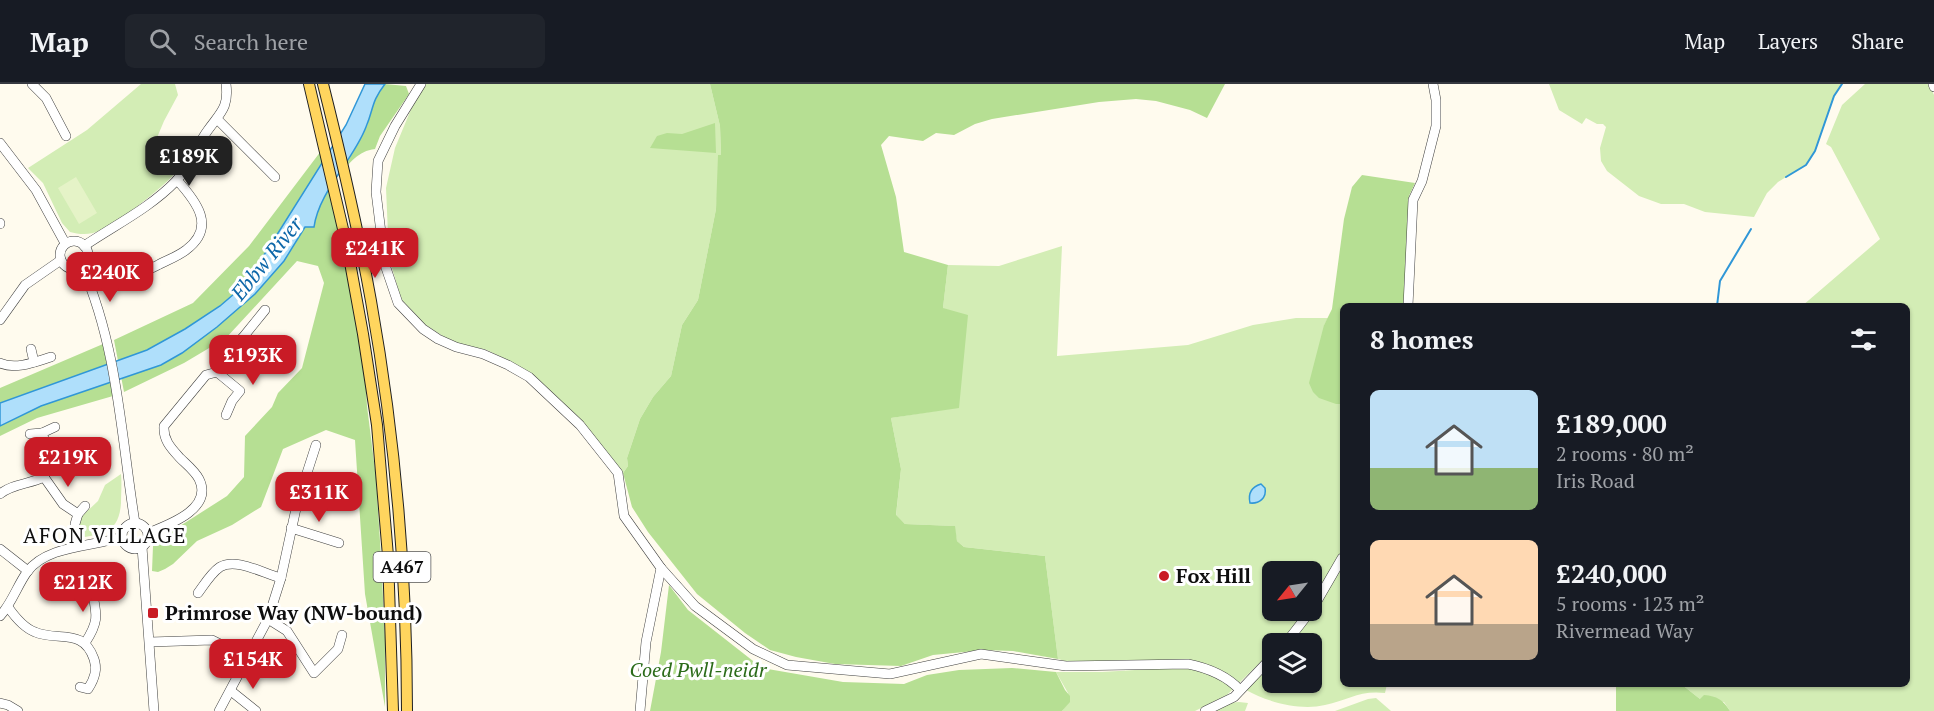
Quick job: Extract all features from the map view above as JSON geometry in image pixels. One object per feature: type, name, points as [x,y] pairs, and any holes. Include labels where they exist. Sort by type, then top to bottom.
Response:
[{"type":"main road","name":"A467","points":[[309,84],[338,207],[363,334],[376,425],[388,556],[393,711]]},
{"type":"main road","name":"A467","points":[[322,84],[350,196],[371,300],[390,424],[407,638],[407,711]]},
{"type":"street","points":[[32,84],[46,98],[66,136]]},
{"type":"street","points":[[84,246],[127,220],[177,180],[191,161],[207,130],[217,119],[228,98],[226,84]]},
{"type":"street","points":[[421,84],[395,126],[378,161],[376,192],[385,265],[398,303],[423,329],[438,339],[456,347],[483,354],[529,377],[580,425],[618,473],[624,516],[661,568],[695,606],[753,649],[787,665],[890,675],[981,654],[1066,666],[1188,664],[1205,667],[1222,675],[1240,690]]},
{"type":"street","points":[[1408,303],[1413,200],[1422,181],[1436,126],[1436,100],[1433,84]]},
{"type":"street","points":[[217,119],[275,177]]},
{"type":"street","points":[[0,143],[36,190],[65,243]]},
{"type":"street","points":[[112,288],[177,256],[188,249],[198,238],[201,226],[198,207],[194,198],[177,180]]},
{"type":"street","points":[[74,241],[84,246],[88,256],[82,266],[70,268],[61,261],[60,252],[65,243],[74,241]]},
{"type":"street","points":[[0,320],[25,285],[61,261]]},
{"type":"street","points":[[82,266],[97,305],[110,350],[119,399],[135,523]]},
{"type":"street","points":[[217,372],[220,362],[265,310]]},
{"type":"street","points":[[31,348],[34,362]]},
{"type":"street","points":[[0,363],[8,366],[51,357]]},
{"type":"street","points":[[148,533],[175,522],[199,502],[202,492],[199,479],[170,446],[164,435],[164,426],[168,419],[206,375],[217,372],[243,388],[232,401],[226,415]]},
{"type":"street","points":[[30,434],[42,433],[55,427]]},
{"type":"street","points":[[0,494],[10,487],[31,483],[44,477],[50,458],[42,433]]},
{"type":"street","points":[[219,711],[268,619],[281,578],[291,528],[316,445]]},
{"type":"street","points":[[308,476],[320,480]]},
{"type":"street","points":[[44,477],[63,504],[78,514]]},
{"type":"street","points":[[75,524],[78,514],[85,506]]},
{"type":"street","points":[[135,523],[144,526],[148,533],[147,542],[142,547],[130,548],[122,537],[125,528],[135,523]]},
{"type":"street","points":[[291,528],[339,543]]},
{"type":"street","points":[[0,616],[8,607],[28,571],[37,562],[50,554],[122,537]]},
{"type":"street","points":[[142,547],[154,711]]},
{"type":"street","points":[[0,549],[28,571]]},
{"type":"street","points":[[1294,633],[1313,608],[1340,561]]},
{"type":"street","points":[[198,593],[215,571],[227,564],[245,566],[281,578]]},
{"type":"street","points":[[640,711],[646,642],[661,568]]},
{"type":"street","points":[[85,643],[97,619],[91,585]]},
{"type":"street","points":[[8,607],[19,621],[32,631],[44,636],[74,637],[85,643],[91,650],[96,664],[94,681],[88,689],[80,687]]},
{"type":"street","points":[[268,619],[287,631],[314,673],[338,649],[342,635]]},
{"type":"street","points":[[150,642],[212,640],[248,658]]},
{"type":"street","points":[[1205,711],[1234,697],[1262,667]]},
{"type":"street","points":[[231,691],[256,711]]},
{"type":"street","points":[[0,703],[18,711]]},
{"type":"green space","points":[[141,84],[175,84],[178,95],[151,152],[164,166],[176,172],[149,197],[112,224],[90,234],[70,232],[62,223],[43,183],[28,168],[87,130]]},
{"type":"green space","points":[[385,84],[406,86],[409,94],[380,136],[375,149],[359,155],[339,175],[367,126],[375,97]]},
{"type":"green space","points":[[426,84],[710,84],[720,126],[721,155],[716,209],[698,300],[682,325],[671,376],[653,397],[640,419],[627,458],[628,466],[623,473],[577,418],[517,365],[487,350],[463,345],[446,338],[424,324],[401,299],[389,257],[386,188],[395,148],[414,102]]},
{"type":"green space","points":[[710,84],[1225,84],[1207,118],[1190,110],[1156,101],[1136,99],[1099,102],[992,119],[975,124],[954,135],[936,133],[923,141],[889,136],[881,145],[896,197],[904,252],[948,265],[943,308],[968,315],[959,408],[891,418],[901,469],[896,515],[905,524],[955,526],[957,541],[964,547],[1045,556],[1058,659],[1013,651],[985,650],[933,655],[901,666],[835,664],[770,650],[697,594],[648,532],[632,507],[623,473],[628,466],[627,458],[640,419],[653,397],[671,376],[682,325],[698,300],[716,209],[718,155],[721,155],[720,126]]},
{"type":"green space","points":[[1549,84],[1842,84],[1834,96],[1815,151],[1806,165],[1778,182],[1767,193],[1754,217],[1705,212],[1684,204],[1661,204],[1639,196],[1607,171],[1601,161],[1600,148],[1606,127],[1586,118],[1582,124],[1559,110]]},
{"type":"green space","points":[[1865,84],[1929,84],[1934,95],[1934,711],[1730,711],[1724,702],[1700,699],[1685,687],[1910,687],[1910,303],[1805,303],[1880,239],[1831,147],[1826,144],[1842,105]]},
{"type":"green space","points":[[715,123],[716,153],[650,148],[657,136],[667,133],[682,134]]},
{"type":"green space","points":[[324,147],[363,334],[367,406],[376,478],[381,557],[385,638],[385,707],[365,594],[355,440],[326,430],[283,449],[261,507],[232,525],[197,541],[165,569],[158,572],[152,571],[153,546],[158,540],[227,496],[244,477],[245,436],[272,407],[278,393],[302,368],[324,283],[318,266],[297,261],[226,338],[184,363],[124,392],[114,340],[193,303],[249,246]]},
{"type":"green space","points":[[1362,175],[1415,183],[1409,196],[1404,303],[1340,303],[1340,404],[1336,404],[1319,398],[1309,383],[1324,325],[1332,309],[1344,219],[1352,187]]},
{"type":"green space","points":[[76,177],[97,213],[79,224],[58,188]]},
{"type":"green space","points":[[1062,246],[1057,356],[1188,345],[1253,325],[1296,318],[1328,318],[1324,325],[1336,404],[1340,404],[1340,555],[1322,587],[1322,561],[1262,561],[1262,621],[1299,621],[1288,633],[1262,633],[1262,661],[1239,683],[1227,674],[1206,665],[1072,663],[1058,659],[1045,556],[964,547],[957,541],[954,526],[905,524],[896,516],[901,469],[891,418],[959,407],[943,308],[948,265],[999,266]]},
{"type":"green space","points":[[103,344],[113,396],[37,418],[0,436],[0,388]]},
{"type":"green space","points":[[121,474],[121,503],[117,521],[102,533],[78,538],[77,529],[81,517],[98,501],[105,485]]},
{"type":"green space","points":[[1340,569],[1340,687],[1386,687],[1385,693],[1368,693],[1325,705],[1305,707],[1274,702],[1246,690],[1262,673],[1262,693],[1322,693],[1322,633],[1297,633],[1305,621],[1322,621],[1322,596]]},
{"type":"green space","name":"Coed Pwll-neidr","points":[[669,585],[688,610],[762,668],[843,682],[904,684],[927,675],[959,670],[1012,668],[1056,672],[1070,696],[1070,702],[1062,711],[650,711],[661,652]]},
{"type":"green space","points":[[1184,667],[1200,670],[1235,687],[1227,695],[1195,711],[1062,711],[1069,702],[1068,693],[1056,672]]},
{"type":"green space","points":[[1616,687],[1685,687],[1700,699],[1704,695],[1719,699],[1730,711],[1616,711]]},
{"type":"green space","points":[[1376,698],[1391,711],[1335,711],[1368,699]]},
{"type":"green space","points":[[1228,703],[1248,703],[1245,711],[1212,711]]},
{"type":"water","name":"Ebbw River","points":[[365,84],[385,84],[375,101],[360,140],[322,201],[314,227],[305,227],[284,261],[255,294],[217,327],[182,353],[161,365],[41,406],[0,426],[0,403],[147,350],[220,306],[242,287],[346,125]]},
{"type":"water","points":[[1261,484],[1265,488],[1264,497],[1250,503],[1251,491]]},
{"type":"waterway","points":[[1786,177],[1806,165],[1815,151],[1834,96],[1842,84]]},
{"type":"waterway","points":[[1717,303],[1720,281],[1751,229]]},
{"type":"place","name":"Fox Hill","points":[[1164,576]]},
{"type":"place","name":"Primrose Way (NW-bound)","points":[[153,613]]},
{"type":"district","name":"AFON VILLAGE","points":[[105,536]]}]
